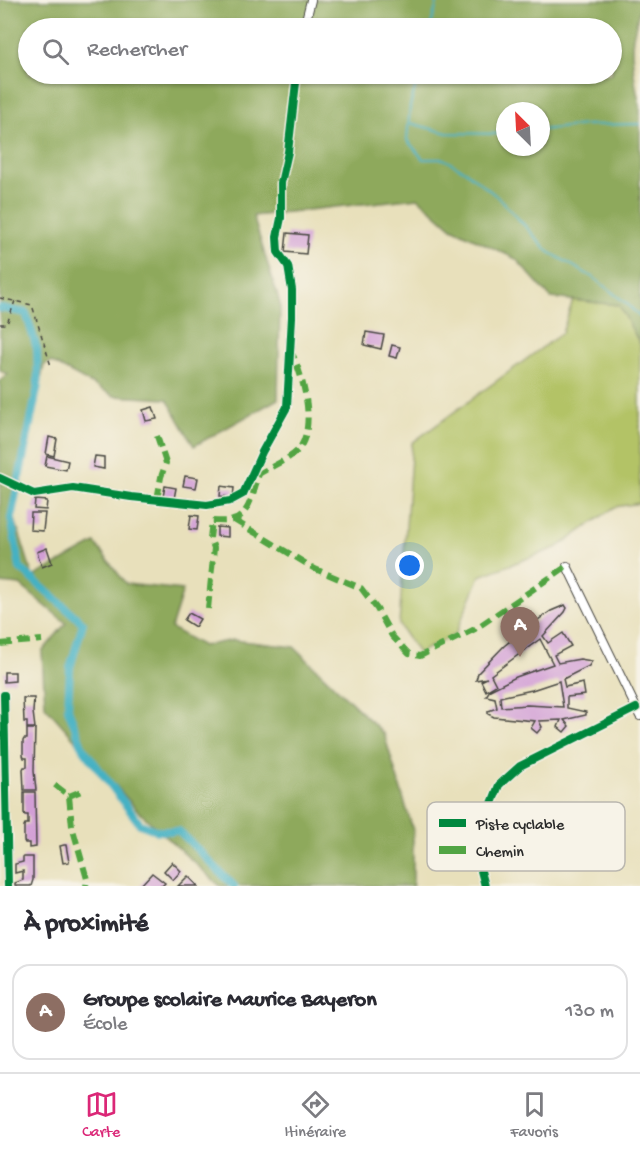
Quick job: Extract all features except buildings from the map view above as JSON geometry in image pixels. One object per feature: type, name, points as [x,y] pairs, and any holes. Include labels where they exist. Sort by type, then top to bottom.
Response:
[{"type":"street","points":[[306,18],[311,0]]},
{"type":"street","points":[[0,478],[34,494],[74,488],[207,505],[230,501],[243,494],[287,406],[292,290],[288,266],[278,252],[277,237],[281,183],[288,152],[296,84]]},
{"type":"street","points":[[492,802],[499,785],[520,766],[638,712],[567,566]]},
{"type":"street","points":[[4,695],[8,886]]},
{"type":"street","points":[[481,871],[485,886]]},
{"type":"path","points":[[0,298],[32,305],[51,366]]},
{"type":"path","points":[[0,324],[7,324],[15,301]]},
{"type":"green space","points":[[0,0],[640,0],[632,53],[640,106],[640,344],[619,305],[551,298],[516,259],[452,228],[418,198],[253,216],[280,304],[278,399],[194,446],[167,399],[114,396],[51,362],[44,365],[13,513],[33,577],[95,543],[126,584],[183,590],[171,628],[203,646],[233,640],[294,647],[384,734],[413,830],[413,886],[220,886],[139,812],[45,706],[42,652],[66,623],[20,585],[0,583],[0,381],[8,374],[0,371]]},
{"type":"green space","points":[[573,300],[619,305],[640,344],[640,503],[615,507],[558,547],[480,576],[455,635],[418,653],[399,625],[412,443],[562,333]]},
{"type":"waterway","points":[[433,18],[438,0]]},
{"type":"waterway","points":[[416,84],[410,106],[407,140],[423,159],[444,159],[465,171],[499,198],[549,252],[594,278],[640,317]]},
{"type":"waterway","points":[[410,123],[447,133],[496,134]]},
{"type":"waterway","points":[[550,129],[585,125],[640,124]]},
{"type":"waterway","points":[[0,308],[26,313],[37,349],[38,385],[11,518],[20,568],[83,623],[70,668],[68,709],[83,748],[140,824],[158,831],[179,831],[234,886]]},
{"type":"marked path","points":[[208,609],[214,548],[210,538],[212,521],[233,520],[244,513],[251,501],[259,474],[296,452],[304,439],[308,414],[304,388],[292,353]]},
{"type":"marked path","points":[[157,436],[166,463],[157,500]]},
{"type":"marked path","points":[[234,520],[315,569],[361,588],[377,609],[392,636],[409,654],[420,656],[475,629],[567,566]]},
{"type":"marked path","points":[[0,644],[42,640]]},
{"type":"marked path","points":[[55,785],[69,796],[72,826],[87,879],[86,886]]},
{"type":"marked path","points":[[69,796],[84,790]]},
{"type":"cycle path","points":[[0,478],[34,494],[73,488],[207,505],[230,501],[243,494],[262,452],[287,407],[292,290],[288,266],[278,252],[277,237],[281,218],[281,183],[288,152],[296,84]]},
{"type":"cycle path","points":[[4,695],[8,886]]},
{"type":"cycle path","points":[[493,802],[499,785],[520,766],[636,708]]},
{"type":"cycle path","points":[[481,871],[485,886]]},
{"type":"place","name":"Groupe scolaire Maurice Bayeron","points":[[520,657]]}]
